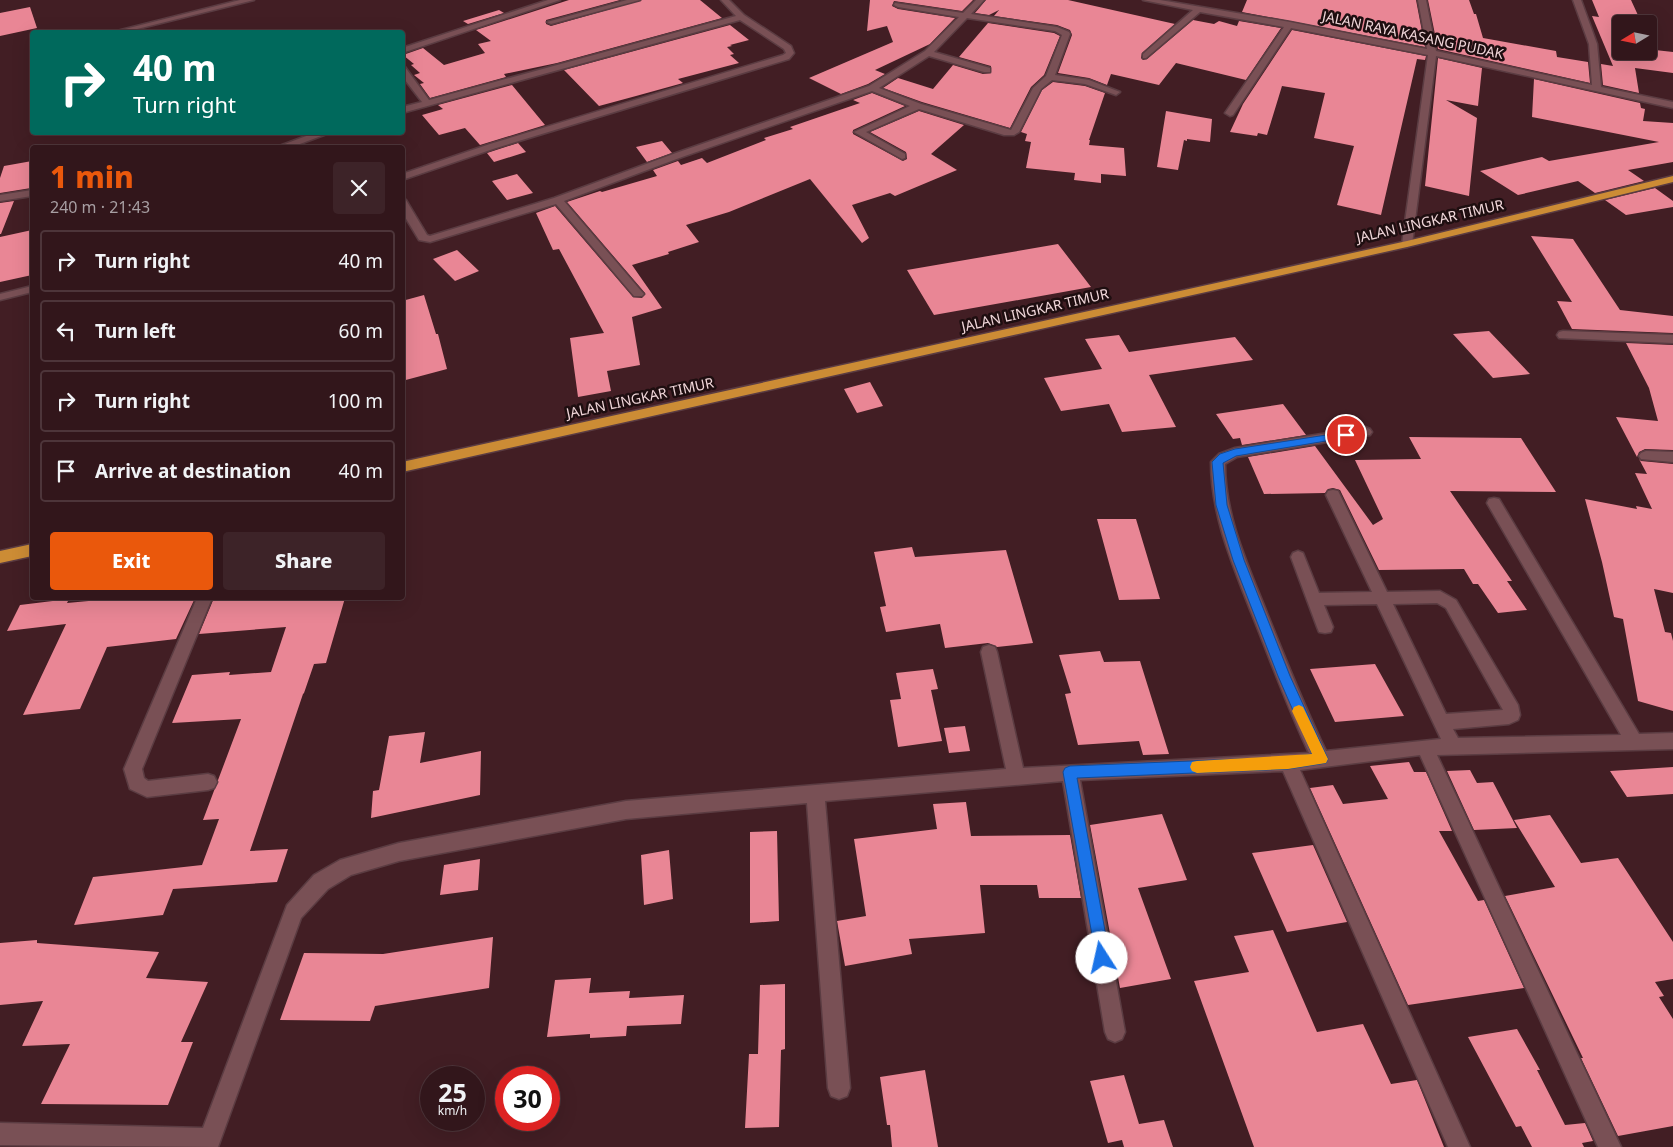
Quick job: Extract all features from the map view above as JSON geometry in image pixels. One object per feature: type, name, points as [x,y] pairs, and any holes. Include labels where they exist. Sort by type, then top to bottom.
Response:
[{"type":"highway","name":"JALAN LINGKAR TIMUR","points":[[405,466],[1407,244],[1673,179]]},
{"type":"highway","points":[[0,557],[30,550]]},
{"type":"street","points":[[125,30],[237,1],[250,0]]},
{"type":"street","points":[[405,50],[556,0]]},
{"type":"street","points":[[551,22],[636,0]]},
{"type":"street","points":[[405,176],[493,146],[786,57],[790,53],[788,48],[741,17],[725,0]]},
{"type":"street","points":[[405,207],[423,238],[430,239],[558,200],[678,155],[872,88],[928,53],[980,0]]},
{"type":"street","name":"JALAN RAYA KASANG PUDAK","points":[[1146,0],[1290,24],[1432,52],[1673,105]]},
{"type":"street","points":[[1407,244],[1432,52],[1422,0]]},
{"type":"street","points":[[1577,0],[1593,44],[1597,89]]},
{"type":"street","points":[[872,88],[918,106],[1007,133],[1014,132],[1037,88],[1050,77],[1066,34],[1064,32],[898,5]]},
{"type":"street","points":[[1146,56],[1199,9]]},
{"type":"street","points":[[405,109],[741,17]]},
{"type":"street","points":[[1230,113],[1290,24]]},
{"type":"street","points":[[928,53],[987,70]]},
{"type":"street","points":[[405,73],[427,103]]},
{"type":"street","points":[[1050,77],[1086,82],[1116,92]]},
{"type":"street","points":[[902,156],[859,132],[918,106]]},
{"type":"street","points":[[287,145],[319,135]]},
{"type":"street","points":[[0,198],[30,193]]},
{"type":"street","points":[[558,200],[638,294]]},
{"type":"street","points":[[0,297],[30,290]]},
{"type":"street","points":[[1563,335],[1670,339],[1673,352]]},
{"type":"street","points":[[1321,759],[1284,676],[1238,560],[1222,505],[1218,462],[1224,456],[1235,453],[1365,432]]},
{"type":"street","points":[[1646,456],[1673,457]]},
{"type":"street","points":[[1332,495],[1453,746]]},
{"type":"street","points":[[1494,503],[1633,740]]},
{"type":"street","points":[[1298,557],[1325,627]]},
{"type":"street","points":[[1314,599],[1440,597],[1448,601],[1507,702],[1512,715],[1509,717],[1441,722]]},
{"type":"street","points":[[203,600],[133,769],[136,783],[147,789],[208,782]]},
{"type":"street","points":[[989,652],[1016,777]]},
{"type":"street","points":[[0,1134],[208,1143],[294,912],[321,882],[347,868],[399,852],[626,810],[1070,772],[1288,763],[1425,746],[1633,740],[1673,741]]},
{"type":"street","points":[[1425,746],[1610,1147]]},
{"type":"street","points":[[1288,763],[1459,1147]]},
{"type":"street","points":[[1070,772],[1115,1032]]},
{"type":"street","points":[[815,794],[839,1088]]},
{"type":"building","points":[[569,0],[620,0],[546,20],[546,24],[551,26],[642,0],[700,0],[722,18],[557,63],[504,74],[506,77],[430,98],[420,84],[424,83],[414,75],[420,73],[411,65],[414,64],[405,57],[405,54],[423,48],[444,65],[485,53],[478,44],[491,41],[476,30]]},
{"type":"building","points":[[870,0],[973,0],[962,11],[894,1],[892,6],[898,9],[955,18],[930,44],[875,70],[885,74],[868,84],[841,94],[809,78],[893,42],[887,26],[867,31]]},
{"type":"building","points":[[986,0],[1068,0],[1175,24],[1142,53],[1141,58],[1143,60],[1147,59],[1193,20],[1214,24],[1219,21],[1237,26],[1239,21],[1281,28],[1246,80],[1176,63],[1159,85],[1111,74],[1107,85],[1089,78],[1058,73],[1072,35],[1070,30],[1057,25],[994,16],[999,10],[989,15],[975,13]]},
{"type":"building","points":[[1247,0],[1416,0],[1425,47],[1242,12]]},
{"type":"building","points":[[1428,0],[1469,0],[1474,14],[1476,14],[1483,38],[1556,51],[1557,57],[1588,62],[1590,83],[1438,49]]},
{"type":"building","points":[[1592,0],[1631,0],[1638,15],[1612,15],[1612,60],[1658,60],[1658,50],[1673,52],[1673,73],[1635,68],[1639,93],[1603,85],[1601,64],[1613,66],[1592,16],[1599,17]]},
{"type":"building","points":[[30,7],[37,28],[0,36],[0,13]]},
{"type":"building","points":[[499,10],[504,13],[468,24],[463,21]]},
{"type":"building","points":[[988,23],[1054,33],[1060,36],[1044,75],[1031,87],[1010,128],[922,102],[883,88],[898,78],[933,89],[953,65],[983,74],[991,73],[991,66],[959,57]]},
{"type":"building","points":[[730,25],[749,40],[727,47],[734,54],[730,55],[739,63],[678,79],[683,83],[636,96],[599,106],[564,70]]},
{"type":"building","points":[[1292,30],[1426,56],[1425,60],[1417,59],[1381,215],[1337,205],[1354,146],[1314,138],[1325,93],[1282,86],[1267,135],[1258,133],[1257,136],[1230,132],[1243,104]]},
{"type":"building","points":[[1438,58],[1482,68],[1478,106],[1446,100],[1477,118],[1469,196],[1425,186]]},
{"type":"building","points":[[1534,79],[1640,103],[1641,108],[1645,109],[1643,121],[1673,123],[1673,162],[1628,170],[1644,181],[1595,193],[1578,181],[1518,195],[1480,171],[1542,157],[1549,161],[1659,142],[1532,117]]},
{"type":"building","points":[[1053,82],[1085,86],[1105,93],[1089,145],[1124,148],[1126,176],[1101,174],[1101,183],[1074,180],[1075,173],[1026,168],[1031,142],[1025,141],[1027,134],[1021,132],[1042,90]]},
{"type":"building","points":[[512,85],[545,125],[480,145],[465,128],[439,135],[422,115],[443,109],[438,105]]},
{"type":"building","points":[[872,93],[905,106],[853,130],[853,134],[903,161],[907,159],[906,152],[870,132],[919,111],[964,125],[931,154],[957,170],[895,196],[890,193],[852,205],[869,238],[862,243],[810,179],[729,212],[686,225],[699,242],[668,252],[669,254],[632,265],[662,308],[632,317],[640,365],[607,371],[611,391],[578,397],[570,338],[604,333],[559,249],[553,250],[536,213],[555,206],[633,297],[642,298],[645,293],[567,202],[657,176],[653,170],[678,161],[681,165],[702,158],[707,163],[766,140],[764,138],[793,129],[790,127],[860,103],[853,100]]},
{"type":"building","points":[[1166,111],[1212,119],[1210,142],[1184,140],[1178,170],[1157,167]]},
{"type":"building","points":[[662,141],[672,153],[647,162],[636,147]]},
{"type":"building","points":[[518,143],[526,152],[494,162],[487,153]]},
{"type":"building","points":[[30,161],[30,188],[0,193],[0,178],[4,166]]},
{"type":"building","points":[[517,174],[533,193],[507,200],[492,181]]},
{"type":"building","points":[[1655,188],[1673,201],[1673,207],[1626,215],[1605,200]]},
{"type":"building","points":[[14,201],[1,234],[0,234],[0,203]]},
{"type":"building","points":[[30,230],[30,275],[0,282],[0,237]]},
{"type":"building","points":[[1531,236],[1573,239],[1620,310],[1673,316],[1673,333],[1572,329],[1557,301],[1572,302]]},
{"type":"building","points":[[1058,244],[1091,287],[934,315],[907,270]]},
{"type":"building","points":[[457,250],[479,271],[455,281],[433,259]]},
{"type":"building","points":[[424,295],[436,334],[438,334],[447,369],[405,380],[405,300]]},
{"type":"building","points":[[1489,331],[1530,374],[1493,378],[1453,334]]},
{"type":"building","points":[[1119,335],[1129,352],[1235,337],[1253,360],[1149,375],[1176,427],[1122,432],[1109,404],[1061,411],[1044,378],[1102,369],[1085,339]]},
{"type":"building","points":[[1626,343],[1673,345],[1673,450],[1645,449],[1639,452],[1637,457],[1616,417],[1658,421],[1649,388]]},
{"type":"building","points":[[870,382],[883,406],[857,413],[844,389]]},
{"type":"building","points":[[1283,404],[1306,435],[1242,445],[1240,438],[1233,439],[1216,414]]},
{"type":"building","points":[[1409,437],[1521,438],[1556,492],[1450,491],[1512,581],[1507,581],[1527,610],[1498,613],[1478,584],[1473,584],[1464,569],[1379,570],[1340,490],[1333,488],[1328,489],[1325,493],[1264,494],[1248,457],[1315,446],[1373,525],[1383,519],[1355,460],[1421,459]]},
{"type":"building","points":[[1639,459],[1641,461],[1673,464],[1673,593],[1654,589],[1665,632],[1671,633],[1673,641],[1673,711],[1638,701],[1623,619],[1614,617],[1585,499],[1637,509],[1636,506],[1652,509],[1635,473],[1647,474]]},
{"type":"building","points":[[1097,519],[1136,519],[1160,599],[1119,600]]},
{"type":"building","points":[[912,547],[915,557],[1006,550],[1033,643],[997,647],[988,643],[945,648],[940,624],[886,632],[880,607],[886,606],[874,552]]},
{"type":"building","points":[[68,600],[67,603],[99,600],[194,600],[176,639],[107,647],[80,709],[23,715],[66,624],[7,631],[20,605]]},
{"type":"building","points":[[213,600],[344,600],[326,663],[314,664],[250,851],[288,849],[277,882],[173,889],[163,915],[74,925],[93,877],[202,865],[219,819],[203,820],[241,719],[172,723],[192,675],[230,672],[229,675],[271,672],[286,627],[199,634]]},
{"type":"building","points":[[1100,651],[1104,662],[1140,661],[1169,754],[1143,755],[1139,741],[1078,745],[1065,694],[1071,693],[1059,655]]},
{"type":"building","points":[[1375,664],[1404,716],[1335,722],[1310,669]]},
{"type":"building","points":[[933,669],[938,689],[931,690],[942,741],[898,747],[890,700],[901,699],[896,673]]},
{"type":"building","points":[[965,726],[970,751],[949,753],[944,728]]},
{"type":"building","points":[[425,732],[420,763],[481,751],[480,795],[371,818],[373,791],[379,790],[389,736]]},
{"type":"building","points":[[1409,762],[1414,772],[1426,772],[1452,831],[1439,831],[1478,901],[1484,900],[1524,988],[1408,1005],[1310,788],[1333,785],[1343,804],[1388,799],[1370,766]]},
{"type":"building","points":[[1673,767],[1673,794],[1627,797],[1610,771]]},
{"type":"building","points":[[1470,770],[1477,783],[1493,782],[1517,828],[1474,830],[1447,771]]},
{"type":"building","points":[[966,802],[971,836],[1070,835],[1081,898],[1039,898],[1037,885],[980,885],[985,933],[909,939],[912,954],[845,966],[837,921],[866,916],[854,839],[937,829],[933,804]]},
{"type":"building","points":[[1162,814],[1187,880],[1138,888],[1171,979],[1120,988],[1090,825]]},
{"type":"building","points":[[1550,815],[1581,863],[1618,858],[1673,942],[1673,979],[1655,982],[1664,996],[1659,997],[1673,1019],[1673,1126],[1618,1136],[1581,1058],[1583,1058],[1505,896],[1555,887],[1514,820]]},
{"type":"building","points":[[777,831],[779,921],[750,923],[750,832]]},
{"type":"building","points":[[1313,845],[1347,922],[1287,932],[1252,853]]},
{"type":"building","points":[[669,850],[673,899],[644,905],[641,855]]},
{"type":"building","points":[[480,859],[478,890],[440,895],[444,865]]},
{"type":"building","points":[[1273,930],[1317,1032],[1363,1024],[1391,1084],[1417,1080],[1444,1147],[1254,1147],[1194,981],[1249,972],[1234,936]]},
{"type":"building","points":[[493,937],[489,988],[375,1006],[370,1021],[280,1020],[304,953],[383,954]]},
{"type":"building","points":[[37,940],[37,943],[159,952],[146,978],[208,982],[181,1042],[193,1042],[168,1105],[41,1104],[70,1044],[22,1046],[43,1001],[0,1005],[0,943]]},
{"type":"building","points":[[591,978],[589,993],[630,991],[629,998],[684,995],[681,1024],[627,1026],[626,1036],[590,1038],[590,1034],[547,1037],[555,980]]},
{"type":"building","points":[[785,984],[785,1049],[781,1050],[779,1127],[745,1128],[749,1054],[758,1054],[760,985]]},
{"type":"building","points":[[1517,1029],[1540,1070],[1537,1070],[1565,1125],[1585,1123],[1593,1141],[1582,1143],[1584,1147],[1532,1147],[1521,1126],[1516,1127],[1468,1037]]},
{"type":"building","points":[[925,1070],[938,1147],[892,1147],[890,1125],[887,1125],[880,1077]]},
{"type":"building","points":[[1124,1075],[1139,1124],[1164,1120],[1173,1147],[1124,1147],[1122,1140],[1108,1143],[1090,1081]]},
{"type":"slow traffic","points":[[1197,767],[1288,763],[1321,759],[1299,711]]},
{"type":"route","points":[[1102,958],[1070,772],[1288,763],[1321,759],[1284,676],[1238,560],[1222,505],[1217,469],[1218,462],[1224,456],[1235,453],[1346,435]]}]
